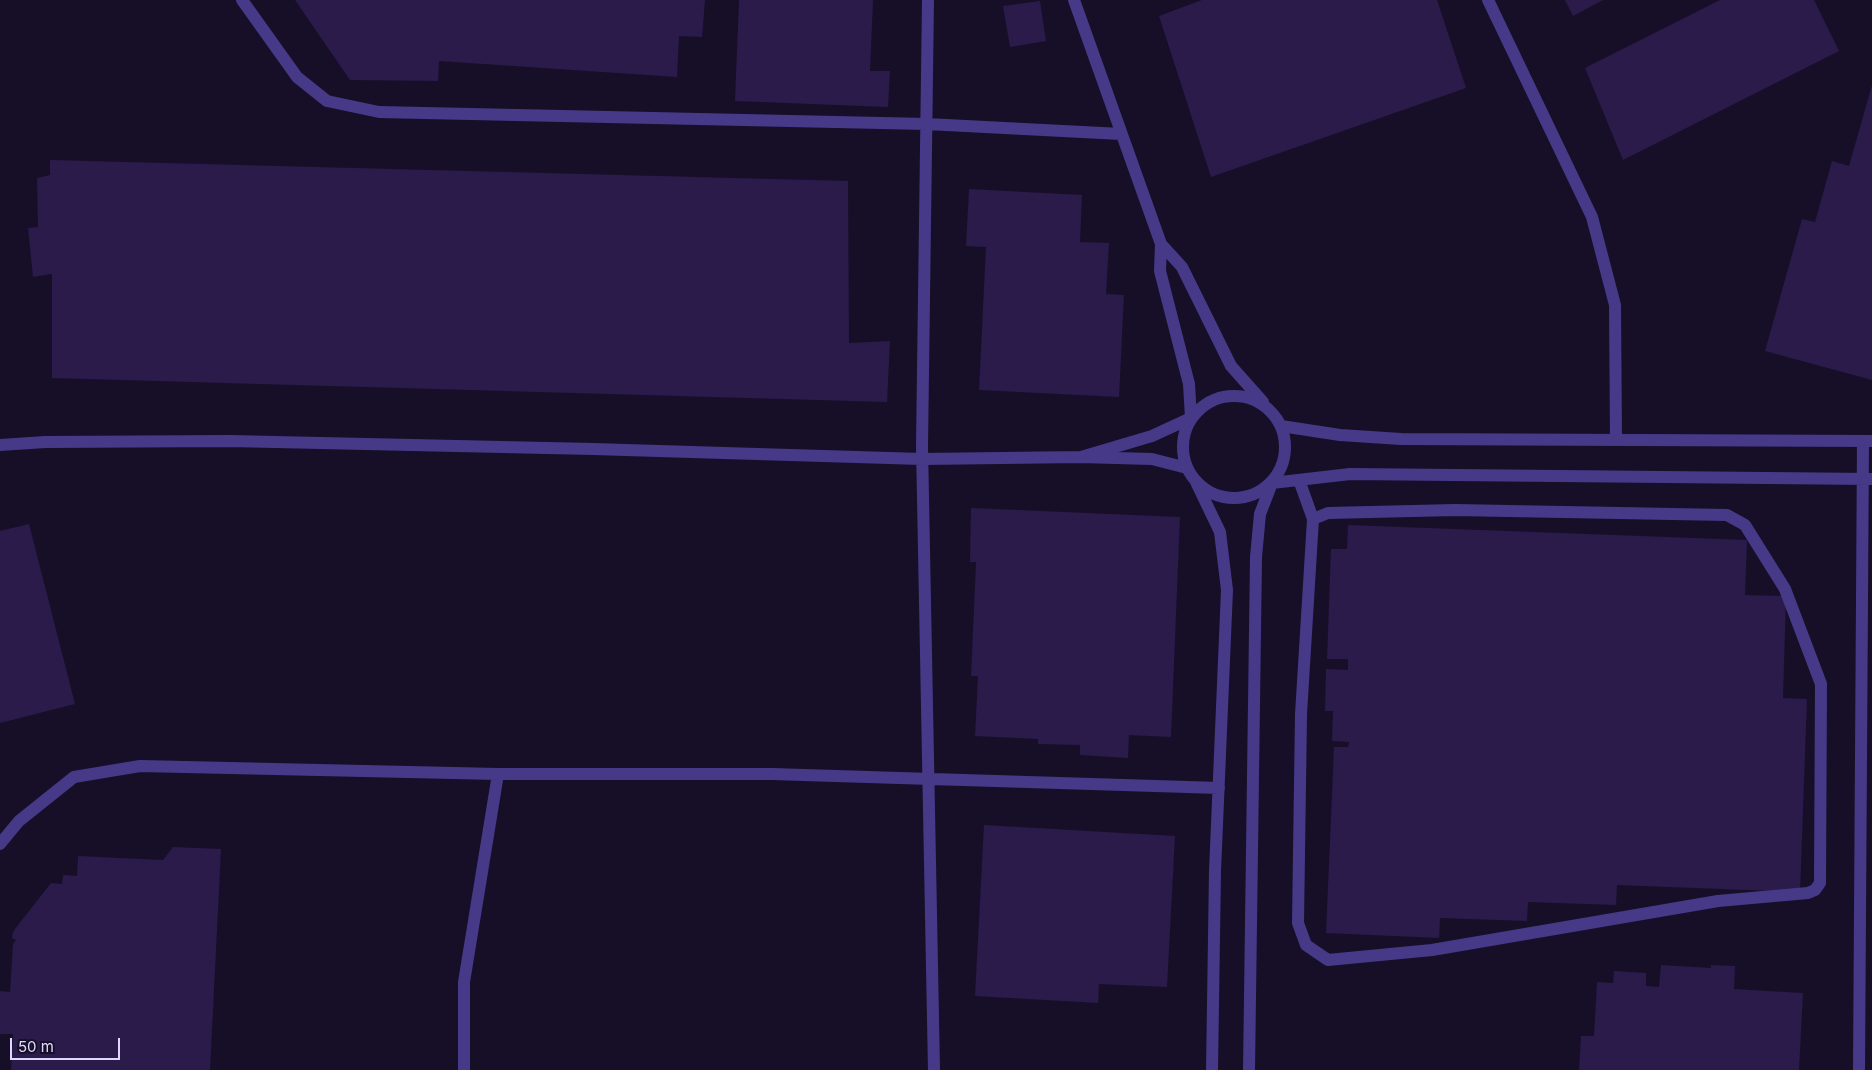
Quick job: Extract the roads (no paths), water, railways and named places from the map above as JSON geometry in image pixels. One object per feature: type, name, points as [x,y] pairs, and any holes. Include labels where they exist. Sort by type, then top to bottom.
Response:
[{"type":"street","points":[[242,0],[297,77],[327,101],[379,112],[927,124],[1121,134]]},
{"type":"street","points":[[928,0],[922,459],[934,1070]]},
{"type":"street","points":[[1074,0],[1161,244],[1160,271],[1189,384],[1191,418],[1184,434],[1182,451],[1186,468],[1196,482],[1220,532],[1227,590],[1215,871],[1212,1070]]},
{"type":"street","points":[[1488,0],[1592,217],[1615,305],[1616,440]]},
{"type":"street","points":[[1161,244],[1182,266],[1231,366],[1278,420],[1285,435],[1286,452],[1282,469],[1272,483],[1260,514],[1256,558],[1249,1070]]},
{"type":"street","points":[[1081,458],[1152,436],[1191,418],[1203,406],[1218,398],[1235,396],[1252,399],[1267,407]]},
{"type":"street","points":[[1281,426],[1340,435],[1401,440],[1868,441],[1859,1070]]},
{"type":"street","points":[[0,445],[45,442],[230,441],[603,449],[922,459],[1152,459],[1186,468]]},
{"type":"street","points":[[1196,482],[1209,493],[1225,498],[1242,498],[1259,493],[1272,483],[1350,474],[1868,479]]},
{"type":"street","points":[[1299,480],[1313,519],[1301,714],[1298,923],[1306,945],[1328,960],[1432,950],[1718,901],[1808,893],[1815,890],[1820,883],[1821,684],[1785,589],[1745,525],[1728,515],[1455,510],[1328,513],[1313,519]]},
{"type":"street","points":[[0,844],[19,821],[74,777],[140,766],[498,774],[772,774],[1219,788]]},
{"type":"street","points":[[464,1070],[464,982],[498,774]]}]
